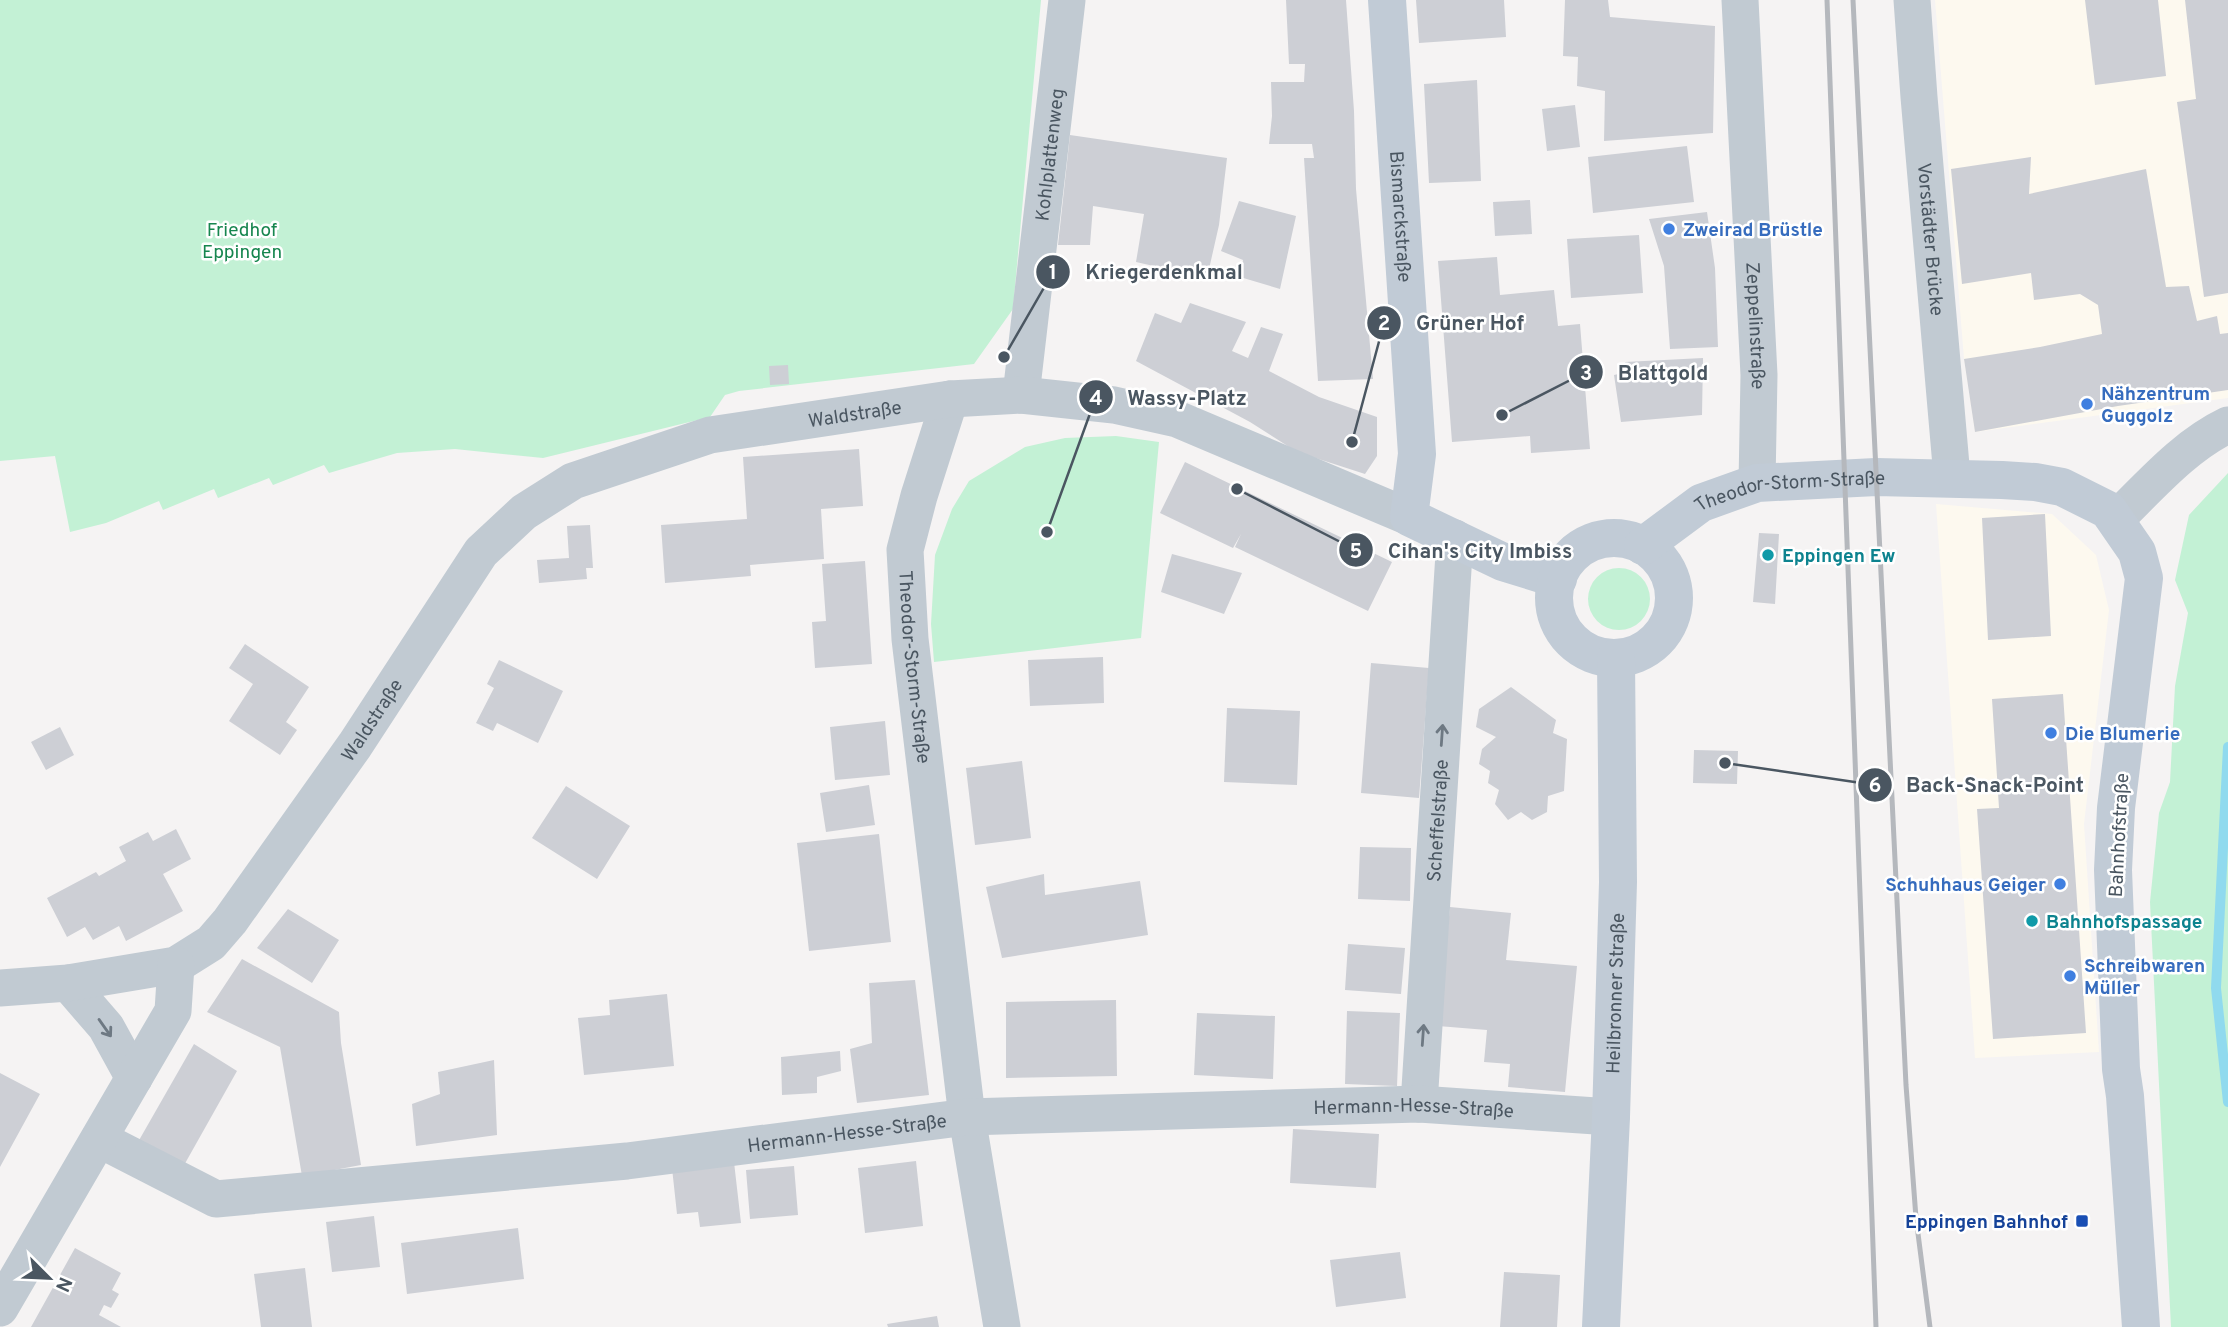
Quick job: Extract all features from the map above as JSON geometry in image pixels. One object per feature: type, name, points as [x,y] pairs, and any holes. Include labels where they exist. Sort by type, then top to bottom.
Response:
[{"type":"street","name":"Kohlplattenweg","points":[[1021,395],[1067,0]]},
{"type":"street","name":"Bismarckstraße","points":[[1387,0],[1417,454],[1409,517]]},
{"type":"street","name":"Zeppelinstraße","points":[[1740,0],[1759,375],[1757,483]]},
{"type":"street","name":"Vorstädter Brücke","points":[[1912,0],[1952,477]]},
{"type":"street","points":[[950,399],[1021,395],[1114,405],[1177,419],[1409,517],[1503,562],[1558,579]]},
{"type":"street","name":"Theodor-Storm-Straße","points":[[950,399],[905,550],[910,639],[967,1117],[1002,1327]]},
{"type":"street","name":"Waldstraße","points":[[176,965],[211,943],[230,921],[355,745],[481,552],[524,512],[573,481],[710,435],[950,399]]},
{"type":"street","points":[[2116,519],[2165,471],[2209,434],[2228,425]]},
{"type":"street","name":"Theodor-Storm-Straße","points":[[1643,546],[1701,503],[1757,483],[1844,477],[1952,477]]},
{"type":"street","name":"Bahnhofstraße","points":[[1952,477],[2035,482],[2062,487],[2108,510],[2137,552],[2144,578],[2116,808],[2113,870],[2121,1069],[2141,1327]]},
{"type":"street","name":"Scheffelstraße","points":[[1419,1104],[1455,538]]},
{"type":"street","points":[[1624,539],[1643,546],[1667,569],[1674,590],[1673,612],[1663,633],[1648,649],[1638,654],[1616,658],[1586,651],[1563,629],[1554,599],[1558,579],[1568,561],[1593,542],[1624,539]]},
{"type":"street","name":"Heilbronner Straße","points":[[1601,1327],[1618,882],[1616,658]]},
{"type":"street","points":[[0,988],[68,983],[176,965],[173,1012],[0,1308]]},
{"type":"street","points":[[68,983],[106,1027],[134,1078]]},
{"type":"street","name":"Hermann-Hesse-Straße","points":[[99,1139],[216,1199],[627,1161],[967,1117],[1419,1104],[1611,1118]]},
{"type":"shaded area","points":[[1935,0],[2228,0],[2228,398],[1975,432],[1964,359]]},
{"type":"shaded area","points":[[1936,504],[2052,514],[2096,555],[2109,610],[2084,824],[2099,1052],[1975,1058]]},
{"type":"green space","name":"Friedhof Eppingen","points":[[0,0],[1041,0],[1013,309],[974,364],[739,391],[725,395],[710,417],[543,458],[455,449],[397,453],[329,473],[324,465],[273,485],[269,478],[218,498],[214,489],[163,510],[159,501],[106,523],[70,532],[55,456],[0,461]]},
{"type":"green space","points":[[1116,436],[1159,442],[1141,638],[934,662],[931,624],[935,555],[952,509],[969,481],[1025,447],[1065,438]]},
{"type":"green space","points":[[2228,473],[2228,1327],[2171,1327],[2150,902],[2159,813],[2170,782],[2175,686],[2188,613],[2175,580],[2189,515]]},
{"type":"green space","points":[[1619,568],[1641,577],[1650,599],[1641,621],[1619,630],[1597,621],[1588,599],[1597,577]]},
{"type":"building","points":[[1286,0],[1346,0],[1354,111],[1356,189],[1373,379],[1318,381],[1304,158],[1314,158],[1312,144],[1269,144],[1271,82],[1304,82],[1305,64],[1289,64]]},
{"type":"building","points":[[1416,0],[1504,0],[1506,37],[1419,43]]},
{"type":"building","points":[[1565,0],[1608,0],[1610,17],[1715,26],[1713,133],[1604,141],[1605,91],[1577,86],[1578,57],[1563,56]]},
{"type":"building","points":[[2085,0],[2158,0],[2166,76],[2095,85]]},
{"type":"building","points":[[2185,0],[2228,0],[2228,293],[2204,297],[2177,102],[2196,99]]},
{"type":"building","points":[[1477,80],[1481,181],[1429,183],[1424,84]]},
{"type":"building","points":[[1575,105],[1580,147],[1547,151],[1542,109]]},
{"type":"building","points":[[1070,135],[1227,158],[1219,225],[1207,278],[1136,262],[1144,214],[1093,206],[1090,245],[1058,245]]},
{"type":"building","points":[[1687,146],[1694,202],[1593,213],[1588,157]]},
{"type":"building","points":[[2031,157],[2029,194],[2146,169],[2166,287],[2189,286],[2197,321],[2217,316],[2220,334],[2228,333],[2228,390],[2118,406],[1975,432],[1964,359],[2102,334],[2098,305],[2080,294],[2034,300],[2031,273],[1962,284],[1951,169]]},
{"type":"building","points":[[1530,200],[1532,234],[1495,236],[1493,202]]},
{"type":"building","points":[[1239,201],[1296,216],[1280,289],[1240,277],[1243,260],[1221,251]]},
{"type":"building","points":[[1707,212],[1715,268],[1718,347],[1670,349],[1664,266],[1649,219]]},
{"type":"building","points":[[1639,235],[1643,293],[1571,298],[1567,239]]},
{"type":"building","points":[[1497,257],[1500,295],[1554,290],[1558,326],[1580,324],[1590,449],[1531,453],[1530,436],[1452,442],[1438,261]]},
{"type":"building","points":[[1190,303],[1246,322],[1232,351],[1248,358],[1261,327],[1283,334],[1269,371],[1319,397],[1377,417],[1377,456],[1365,474],[1297,452],[1250,422],[1136,361],[1155,313],[1181,323]]},
{"type":"building","points":[[1703,358],[1702,415],[1621,422],[1614,375],[1627,372],[1625,362]]},
{"type":"building","points":[[788,365],[789,384],[770,385],[769,366]]},
{"type":"building","points":[[859,449],[863,506],[821,509],[824,559],[750,565],[751,576],[665,583],[661,525],[747,519],[743,457]]},
{"type":"building","points":[[1185,462],[1392,562],[1368,611],[1235,547],[1241,534],[1233,548],[1160,513]]},
{"type":"building","points":[[2045,514],[2051,636],[1988,640],[1982,518]]},
{"type":"building","points":[[590,525],[593,568],[586,568],[587,579],[539,583],[537,560],[569,558],[567,526]]},
{"type":"building","name":"Eppingen Ew","points":[[1759,533],[1779,534],[1775,604],[1753,602]]},
{"type":"building","points":[[1172,554],[1242,573],[1224,614],[1161,592]]},
{"type":"building","points":[[865,561],[872,664],[815,668],[812,622],[826,621],[822,564]]},
{"type":"building","points":[[245,644],[309,687],[286,722],[297,730],[280,755],[229,721],[253,684],[229,668]]},
{"type":"building","points":[[1103,657],[1104,703],[1030,706],[1028,660]]},
{"type":"building","points":[[499,660],[563,691],[538,743],[497,723],[493,731],[476,723],[494,688],[487,684]]},
{"type":"building","points":[[1371,663],[1429,668],[1419,798],[1361,793]]},
{"type":"building","points":[[1511,687],[1556,720],[1553,733],[1567,739],[1564,791],[1548,796],[1547,812],[1532,820],[1521,812],[1508,820],[1495,804],[1499,790],[1488,783],[1490,771],[1479,764],[1482,749],[1496,737],[1476,727],[1479,709]]},
{"type":"building","name":"Bahnhofspassage","points":[[2063,694],[2086,1033],[1993,1039],[1977,809],[1999,808],[1992,699]]},
{"type":"building","points":[[1227,708],[1300,711],[1297,785],[1224,782]]},
{"type":"building","points":[[885,721],[890,775],[835,780],[830,727]]},
{"type":"building","points":[[60,727],[74,755],[46,770],[31,742]]},
{"type":"building","points":[[1694,750],[1738,751],[1737,784],[1693,783]]},
{"type":"building","points":[[1022,761],[1031,838],[975,845],[966,768]]},
{"type":"building","points":[[869,785],[875,825],[826,832],[820,793]]},
{"type":"building","points":[[566,786],[630,826],[597,879],[532,838]]},
{"type":"building","points":[[176,829],[191,859],[163,874],[183,911],[126,941],[119,926],[93,940],[85,927],[67,937],[47,898],[96,872],[99,876],[126,861],[119,847],[148,832],[153,841]]},
{"type":"building","points":[[879,834],[891,942],[809,951],[797,843]]},
{"type":"building","points":[[1360,847],[1411,848],[1410,901],[1358,899]]},
{"type":"building","points":[[1044,874],[1045,895],[1140,881],[1148,935],[1002,958],[986,887]]},
{"type":"building","points":[[1450,907],[1511,913],[1506,960],[1577,966],[1565,1092],[1508,1087],[1510,1064],[1484,1062],[1487,1030],[1438,1026]]},
{"type":"building","points":[[288,909],[339,940],[312,983],[257,948]]},
{"type":"building","points":[[1348,944],[1405,948],[1401,994],[1345,990]]},
{"type":"building","points":[[242,959],[339,1012],[341,1043],[361,1165],[302,1176],[280,1047],[207,1012]]},
{"type":"building","points":[[915,980],[929,1095],[857,1103],[850,1049],[872,1043],[869,983]]},
{"type":"building","points":[[667,994],[674,1066],[584,1075],[578,1018],[610,1015],[609,1000]]},
{"type":"building","points":[[1116,1000],[1117,1076],[1006,1078],[1006,1002]]},
{"type":"building","points":[[1347,1011],[1400,1013],[1397,1086],[1345,1084]]},
{"type":"building","points":[[1197,1013],[1275,1016],[1273,1079],[1194,1075]]},
{"type":"building","points":[[194,1044],[237,1071],[183,1167],[138,1142]]},
{"type":"building","points":[[840,1051],[841,1071],[817,1077],[817,1093],[782,1095],[781,1057]]},
{"type":"building","points":[[494,1060],[497,1135],[416,1146],[412,1104],[440,1094],[438,1072]]},
{"type":"building","points":[[0,1073],[40,1094],[0,1167]]},
{"type":"building","points":[[1293,1129],[1379,1134],[1376,1188],[1290,1183]]},
{"type":"building","points":[[916,1161],[923,1226],[865,1233],[858,1168]]},
{"type":"building","points":[[734,1162],[741,1223],[700,1227],[698,1212],[677,1214],[672,1168]]},
{"type":"building","points":[[794,1166],[798,1215],[750,1219],[746,1170]]},
{"type":"building","points":[[374,1216],[380,1267],[332,1272],[326,1222]]},
{"type":"building","points":[[518,1228],[524,1279],[407,1294],[401,1243]]},
{"type":"building","points":[[75,1248],[121,1273],[112,1290],[119,1294],[111,1308],[104,1305],[99,1315],[121,1327],[31,1327]]},
{"type":"building","points":[[1400,1252],[1406,1298],[1336,1307],[1330,1260]]},
{"type":"building","points":[[305,1268],[312,1327],[261,1327],[254,1274]]},
{"type":"building","points":[[1504,1272],[1560,1275],[1557,1327],[1500,1327]]},
{"type":"building","points":[[937,1316],[939,1327],[888,1327],[887,1324]]},
{"type":"waterway","points":[[2228,747],[2216,988],[2228,1102]]},
{"type":"railway","points":[[1827,0],[1876,1327]]},
{"type":"railway","points":[[1853,0],[1906,1085],[1916,1218],[1930,1327]]},
{"type":"place","name":"Zweirad Brüstle","points":[[1669,229]]},
{"type":"place","name":"Kriegerdenkmal","points":[[1004,357]]},
{"type":"place","name":"Nähzentrum Guggolz","points":[[2087,404]]},
{"type":"place","name":"Blattgold","points":[[1502,415]]},
{"type":"place","name":"Grüner Hof","points":[[1352,442]]},
{"type":"place","name":"Cihan's City Imbiss","points":[[1237,489]]},
{"type":"place","name":"Wassy-Platz","points":[[1047,532]]},
{"type":"place","name":"Eppingen Ew","points":[[1768,555]]},
{"type":"place","name":"Die Blumerie","points":[[2051,733]]},
{"type":"place","name":"Back-Snack-Point","points":[[1725,763]]},
{"type":"place","name":"Schuhhaus Geiger","points":[[2060,884]]},
{"type":"place","name":"Bahnhofspassage","points":[[2032,921]]},
{"type":"place","name":"Schreibwaren Müller","points":[[2070,976]]},
{"type":"place","name":"Eppingen Bahnhof","points":[[2082,1221]]}]
